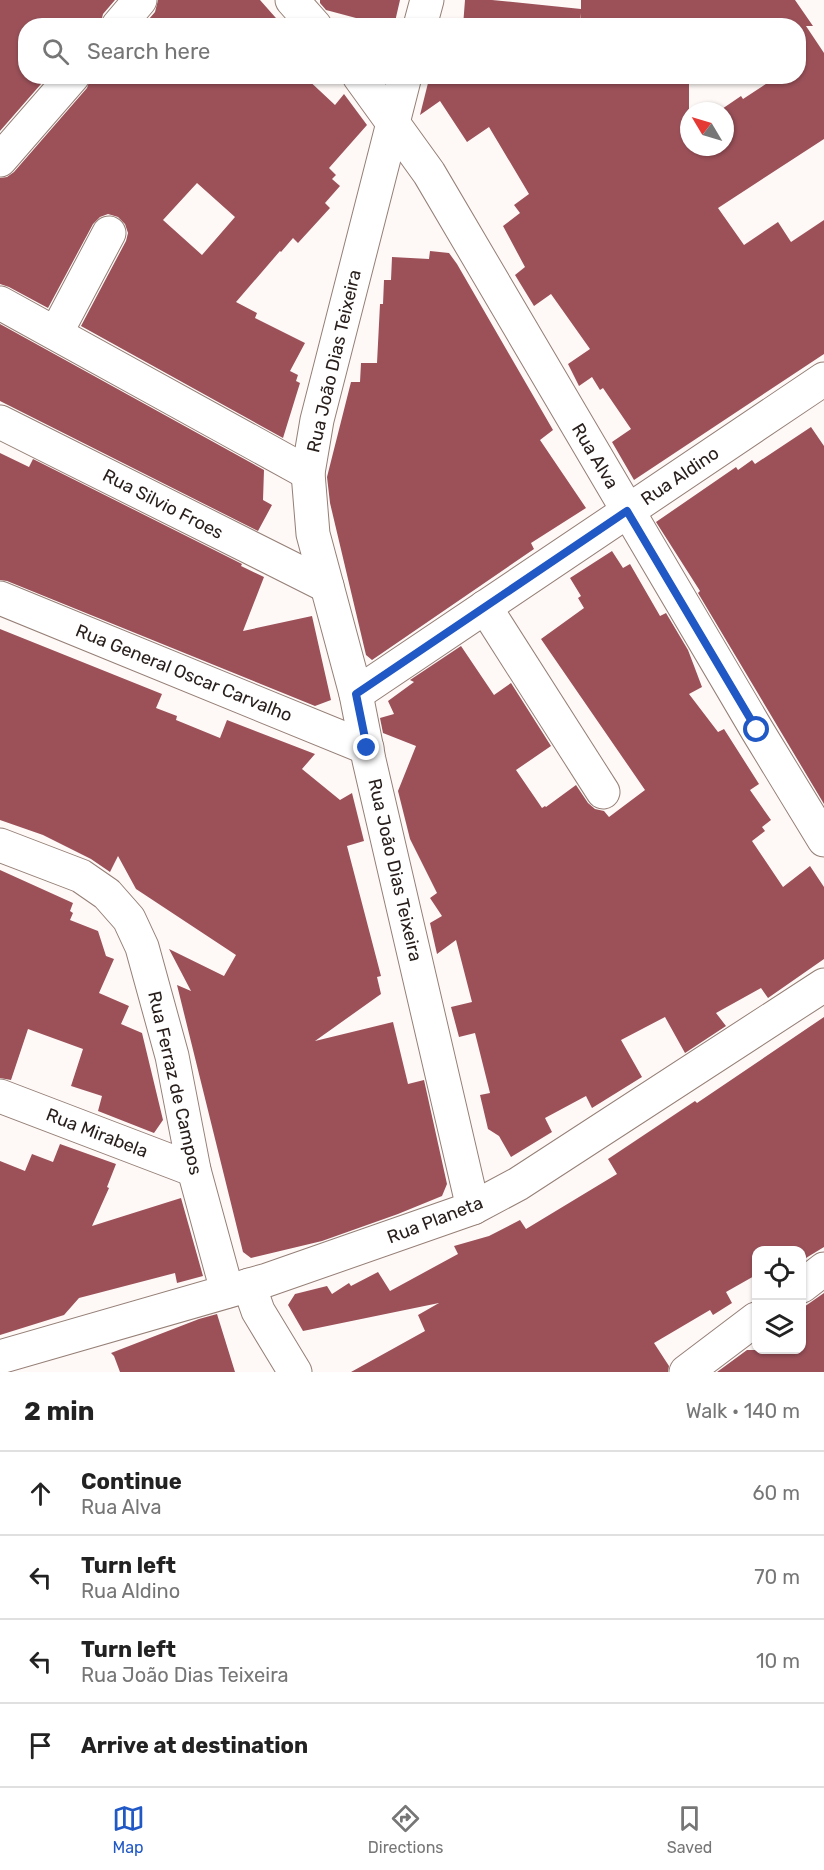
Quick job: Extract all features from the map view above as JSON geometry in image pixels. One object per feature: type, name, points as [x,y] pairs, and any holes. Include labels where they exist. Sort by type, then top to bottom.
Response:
[{"type":"street","points":[[124,18],[140,0]]},
{"type":"street","points":[[292,0],[308,18]]},
{"type":"street","points":[[422,18],[427,0]]},
{"type":"street","points":[[0,160],[66,84]]},
{"type":"street","name":"Rua Alva","points":[[365,84],[429,173],[627,511],[824,840]]},
{"type":"street","name":"Rua João Dias Teixeira","points":[[403,84],[317,420],[308,473],[313,534],[356,694],[474,1208]]},
{"type":"street","points":[[56,333],[109,233]]},
{"type":"street","points":[[0,303],[308,473]]},
{"type":"street","name":"Rua Aldino","points":[[356,694],[824,379]]},
{"type":"street","name":"Rua Silvio Froes","points":[[0,422],[327,586]]},
{"type":"street","name":"Rua General Oscar Carvalho","points":[[0,598],[367,748]]},
{"type":"street","points":[[485,607],[603,792]]},
{"type":"street","name":"Rua Ferraz de Campos","points":[[0,845],[81,876],[107,894],[129,919],[142,947],[172,1056],[194,1170],[238,1288],[258,1311],[295,1372]]},
{"type":"street","name":"Rua Planeta","points":[[0,1357],[238,1288],[474,1208],[518,1184],[824,985]]},
{"type":"street","name":"Rua Mirabela","points":[[0,1096],[194,1170]]},
{"type":"street","points":[[806,1282],[824,1269]]},
{"type":"street","points":[[686,1372],[752,1322]]},
{"type":"building","points":[[0,0],[115,0],[102,18],[18,18],[18,84],[41,84],[0,131]]},
{"type":"building","points":[[158,0],[260,0],[276,18],[150,18],[155,12]]},
{"type":"building","points":[[320,0],[400,0],[396,18],[356,18],[326,10]]},
{"type":"building","points":[[465,0],[492,0],[581,9],[581,0],[795,0],[813,26],[806,26],[806,18],[581,18],[581,13],[581,18],[464,18]]},
{"type":"building","points":[[806,26],[824,53],[824,139],[718,208],[744,245],[778,222],[791,242],[824,220],[824,354],[634,480],[612,442],[631,429],[603,388],[600,390],[592,377],[579,386],[568,364],[590,349],[551,294],[534,306],[515,275],[525,267],[503,226],[520,213],[514,205],[529,194],[489,127],[467,142],[440,101],[420,115],[428,84],[689,84],[689,102],[680,102],[680,156],[734,156],[732,102],[741,96],[743,99],[766,84],[806,84]]},
{"type":"building","points":[[88,84],[313,84],[335,105],[344,94],[367,125],[329,168],[336,175],[332,179],[340,186],[325,203],[330,208],[298,243],[293,238],[280,251],[236,302],[257,313],[255,318],[305,343],[290,371],[298,375],[296,381],[300,383],[283,438],[81,326],[126,241],[128,233],[125,224],[118,217],[108,214],[100,217],[93,224],[48,308],[0,284],[0,178],[7,177],[14,172]],"holes":[[[197,183],[235,217],[202,255],[163,220]]]},
{"type":"building","points":[[430,251],[449,253],[457,264],[553,430],[540,440],[586,508],[531,543],[534,549],[372,660],[366,655],[330,503],[327,477],[351,382],[360,382],[361,363],[377,363],[380,304],[383,304],[384,280],[391,280],[392,257],[429,259]]},
{"type":"building","points":[[0,324],[264,470],[263,500],[272,505],[258,531],[0,401]]},
{"type":"building","points":[[811,427],[824,446],[824,804],[698,593],[700,591],[656,522],[736,467],[738,470],[752,460],[755,464]]},
{"type":"building","points":[[0,453],[29,467],[33,459],[264,577],[243,631],[312,616],[331,700],[315,706],[0,580]]},
{"type":"building","points":[[612,551],[623,568],[630,564],[660,616],[666,613],[688,650],[702,687],[689,694],[718,732],[724,729],[759,784],[750,790],[771,820],[762,827],[765,831],[752,841],[783,887],[810,866],[824,887],[824,959],[768,998],[761,988],[716,1013],[726,1026],[685,1053],[665,1017],[621,1040],[642,1077],[592,1108],[586,1096],[545,1118],[552,1132],[511,1157],[499,1136],[488,1129],[480,1095],[490,1093],[475,1033],[459,1037],[451,1007],[472,1002],[456,940],[437,954],[430,923],[442,916],[430,898],[437,893],[410,839],[398,791],[416,746],[383,733],[380,718],[394,714],[388,701],[414,682],[410,680],[461,646],[494,695],[511,683],[551,746],[516,770],[542,808],[576,785],[588,803],[595,809],[604,811],[609,817],[645,790],[541,639],[584,608],[578,598],[581,596],[570,578]]},
{"type":"building","points":[[0,629],[162,694],[156,708],[177,716],[176,720],[220,738],[227,720],[315,754],[302,769],[340,800],[352,793],[364,841],[347,846],[381,976],[377,977],[381,994],[315,1041],[393,1022],[408,1084],[424,1080],[447,1184],[442,1196],[322,1241],[251,1258],[243,1252],[177,985],[191,991],[169,949],[224,976],[236,955],[136,889],[118,856],[110,872],[91,859],[43,835],[0,820]]},
{"type":"building","points":[[0,870],[73,903],[70,920],[98,931],[106,956],[114,959],[99,993],[129,1006],[121,1024],[142,1033],[163,1120],[154,1133],[98,1111],[102,1096],[71,1086],[83,1049],[28,1029],[11,1080],[0,1078]]},
{"type":"building","points":[[824,1017],[824,1247],[806,1258],[806,1246],[752,1246],[752,1277],[726,1292],[732,1303],[713,1315],[710,1310],[654,1343],[669,1366],[668,1372],[351,1372],[425,1331],[418,1315],[439,1303],[303,1331],[288,1305],[295,1294],[327,1286],[332,1294],[349,1283],[351,1286],[378,1272],[390,1291],[458,1254],[454,1246],[489,1236],[520,1220],[526,1229],[617,1174],[608,1159],[695,1101],[697,1103]]},
{"type":"building","points":[[60,1144],[116,1164],[107,1187],[109,1188],[92,1226],[181,1198],[203,1276],[177,1283],[175,1273],[79,1298],[64,1315],[0,1335],[0,1161],[25,1171],[32,1154],[53,1162]]},
{"type":"building","points":[[824,1293],[824,1372],[717,1372],[747,1350],[752,1350],[752,1354],[806,1354],[806,1306]]},
{"type":"building","points":[[217,1314],[235,1372],[120,1372],[111,1353]]},
{"type":"route","points":[[367,748],[356,694],[627,511],[757,730]]}]
